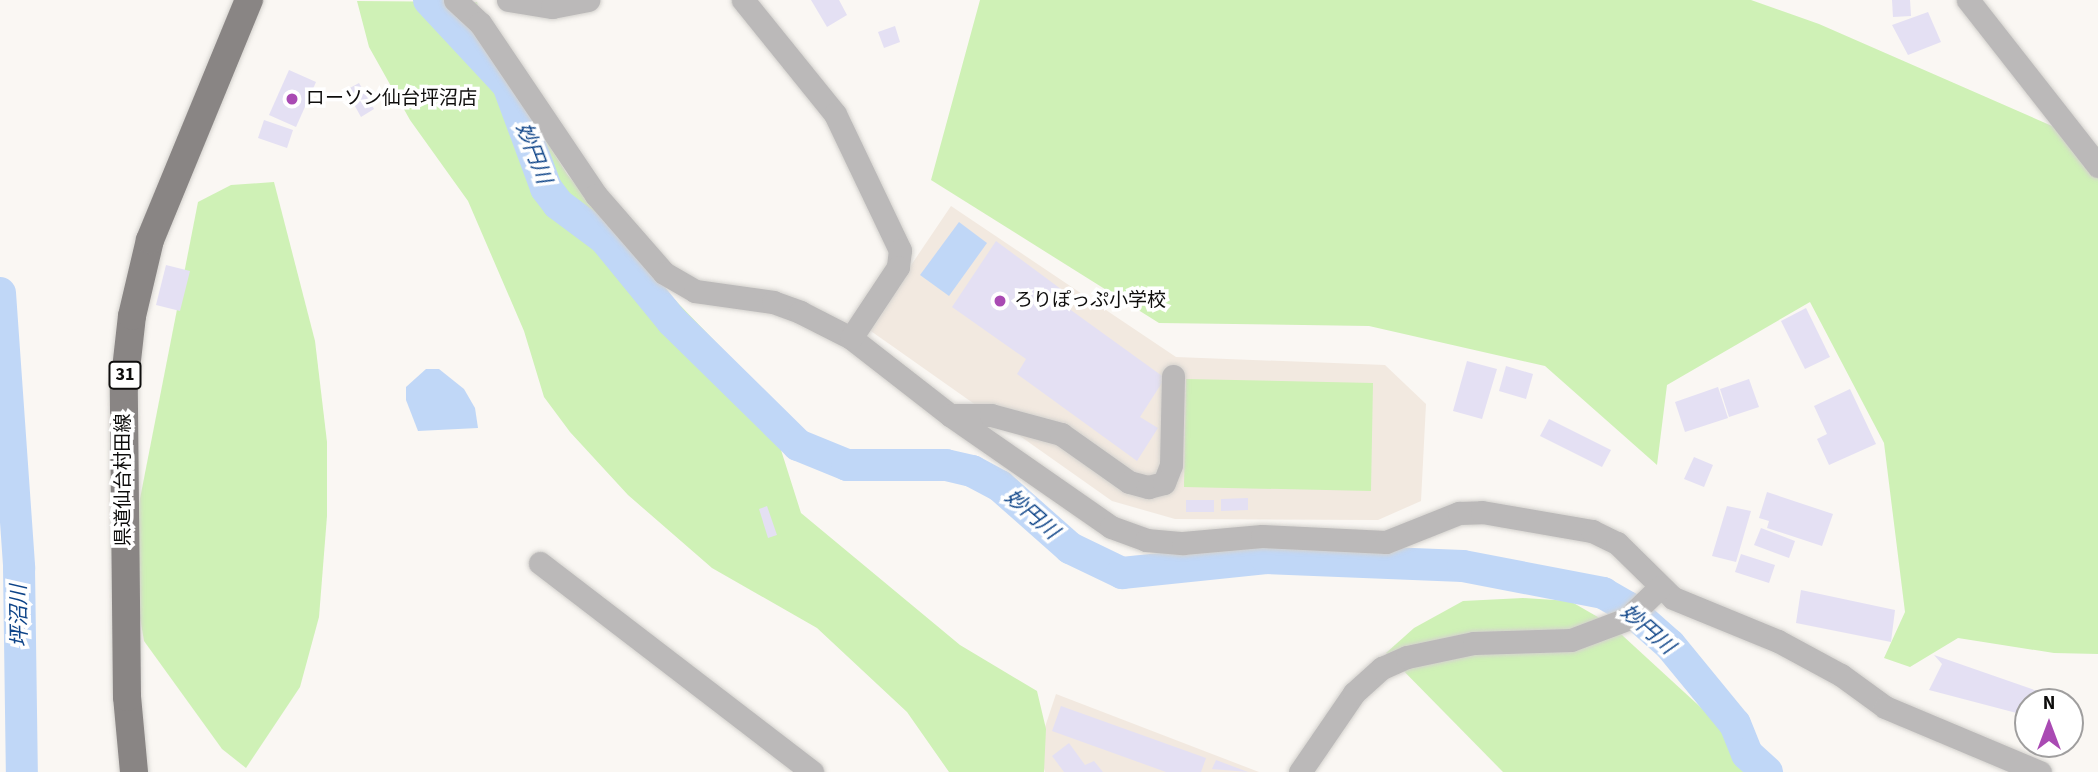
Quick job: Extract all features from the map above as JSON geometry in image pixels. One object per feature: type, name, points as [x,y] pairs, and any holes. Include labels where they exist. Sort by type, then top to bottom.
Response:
[{"type":"main road","name":"県道仙台村田線","points":[[134,772],[127,697],[124,401],[132,316],[154,229],[249,0]]},
{"type":"street","points":[[455,0],[480,23],[596,195],[664,273],[695,292],[746,302],[773,302],[800,312],[851,338],[950,415],[1111,527],[1146,540],[1183,543],[1262,536],[1386,542],[1459,513],[1482,512],[1592,531],[1617,544],[1673,598],[1789,647],[1841,675],[1885,707],[2040,772]]},
{"type":"street","points":[[480,23],[506,0],[552,6],[588,0]]},
{"type":"street","points":[[743,0],[835,114],[900,250],[898,267],[851,338]]},
{"type":"street","points":[[1968,0],[2098,166]]},
{"type":"street","points":[[950,415],[991,415],[1060,434],[1129,482],[1148,487],[1164,484],[1171,465],[1173,376]]},
{"type":"street","points":[[540,563],[813,772]]},
{"type":"street","points":[[1300,772],[1354,693],[1382,668],[1407,657],[1474,643],[1571,640],[1634,613],[1660,587]]},
{"type":"shaded area","points":[[951,206],[1176,357],[1385,365],[1426,404],[1421,501],[1378,520],[1175,519],[1112,501],[868,329]]},
{"type":"shaded area","points":[[1056,694],[1259,772],[1045,772],[1038,748]]},
{"type":"green space","points":[[980,0],[1751,0],[1819,24],[2098,146],[2098,654],[2054,653],[1958,638],[1910,667],[1884,658],[1905,612],[1884,443],[1810,302],[1667,385],[1657,465],[1545,366],[1369,326],[1159,323],[931,180]]},
{"type":"green space","points":[[357,1],[477,2],[489,50],[567,174],[647,271],[762,390],[801,513],[960,645],[1037,691],[1046,729],[1044,772],[949,772],[907,712],[817,628],[712,568],[628,495],[570,432],[544,397],[524,331],[468,201],[410,120],[369,47]]},
{"type":"green space","points":[[274,182],[315,341],[327,442],[327,516],[319,617],[300,687],[246,768],[222,749],[144,641],[129,555],[198,202],[231,185]]},
{"type":"green space","points":[[1186,379],[1373,383],[1371,491],[1184,487]]},
{"type":"green space","points":[[1523,598],[1570,601],[1610,624],[1733,737],[1758,772],[1503,772],[1386,653],[1414,628],[1463,601]]},
{"type":"water","points":[[959,222],[987,243],[949,296],[920,275]]},
{"type":"water","points":[[426,369],[439,369],[464,389],[475,408],[478,428],[418,431],[406,400],[406,387]]},
{"type":"building","points":[[811,0],[839,0],[847,15],[827,27]]},
{"type":"building","points":[[1892,0],[1910,0],[1911,16],[1893,17]]},
{"type":"building","points":[[1928,12],[1941,42],[1908,55],[1892,25]]},
{"type":"building","points":[[895,26],[900,42],[884,48],[878,32]]},
{"type":"building","name":"ローソン仙台坪沼店","points":[[289,70],[316,82],[296,127],[269,115]]},
{"type":"building","points":[[359,83],[374,109],[361,117],[346,90]]},
{"type":"building","points":[[264,120],[293,130],[287,148],[258,138]]},
{"type":"building","points":[[996,241],[1073,298],[1068,308],[1165,378],[1140,417],[1158,428],[1137,461],[1017,374],[1026,359],[952,307]]},
{"type":"building","points":[[166,265],[190,271],[180,311],[156,305]]},
{"type":"building","points":[[1806,308],[1830,357],[1805,369],[1781,321]]},
{"type":"building","points":[[1467,361],[1497,369],[1482,419],[1453,411]]},
{"type":"building","points":[[1506,366],[1533,374],[1526,399],[1499,391]]},
{"type":"building","points":[[1749,379],[1759,407],[1729,417],[1720,389]]},
{"type":"building","points":[[1718,387],[1728,418],[1685,432],[1675,402]]},
{"type":"building","points":[[1850,389],[1876,444],[1829,465],[1817,439],[1827,434],[1814,406]]},
{"type":"building","points":[[1549,419],[1611,450],[1602,467],[1540,436]]},
{"type":"building","points":[[1694,457],[1713,465],[1704,487],[1684,479]]},
{"type":"building","points":[[1767,492],[1833,514],[1822,546],[1767,528],[1769,521],[1759,518]]},
{"type":"building","points":[[1248,498],[1248,510],[1221,511],[1221,499]]},
{"type":"building","points":[[1186,500],[1214,500],[1214,512],[1186,512]]},
{"type":"building","points":[[767,506],[777,535],[768,538],[759,509]]},
{"type":"building","points":[[1727,506],[1751,511],[1736,562],[1712,556]]},
{"type":"building","points":[[1761,528],[1795,541],[1789,558],[1754,545]]},
{"type":"building","points":[[1741,554],[1775,565],[1769,583],[1735,572]]},
{"type":"building","points":[[1801,590],[1895,610],[1891,642],[1796,623]]},
{"type":"building","points":[[1934,655],[2029,688],[2014,688],[2014,712],[1929,690],[1942,664]]},
{"type":"building","points":[[1061,706],[1206,758],[1201,772],[1166,772],[1052,731]]},
{"type":"building","points":[[1069,743],[1085,765],[1094,761],[1103,772],[1064,772],[1052,756]]},
{"type":"building","points":[[1216,760],[1248,772],[1212,769]]},
{"type":"waterway","name":"妙円川","points":[[429,0],[508,85],[546,188],[558,204],[605,239],[672,321],[798,445],[847,465],[946,465],[972,471],[1000,486],[1070,548],[1122,573],[1266,558],[1463,566],[1603,593],[1627,607],[1670,645],[1735,724],[1747,754],[1767,772]]},
{"type":"waterway","name":"坪沼川","points":[[0,293],[19,568],[22,772]]},
{"type":"place","name":"ローソン仙台坪沼店","points":[[292,99]]},
{"type":"place","name":"ろりぽっぷ小学校","points":[[1000,301]]}]
